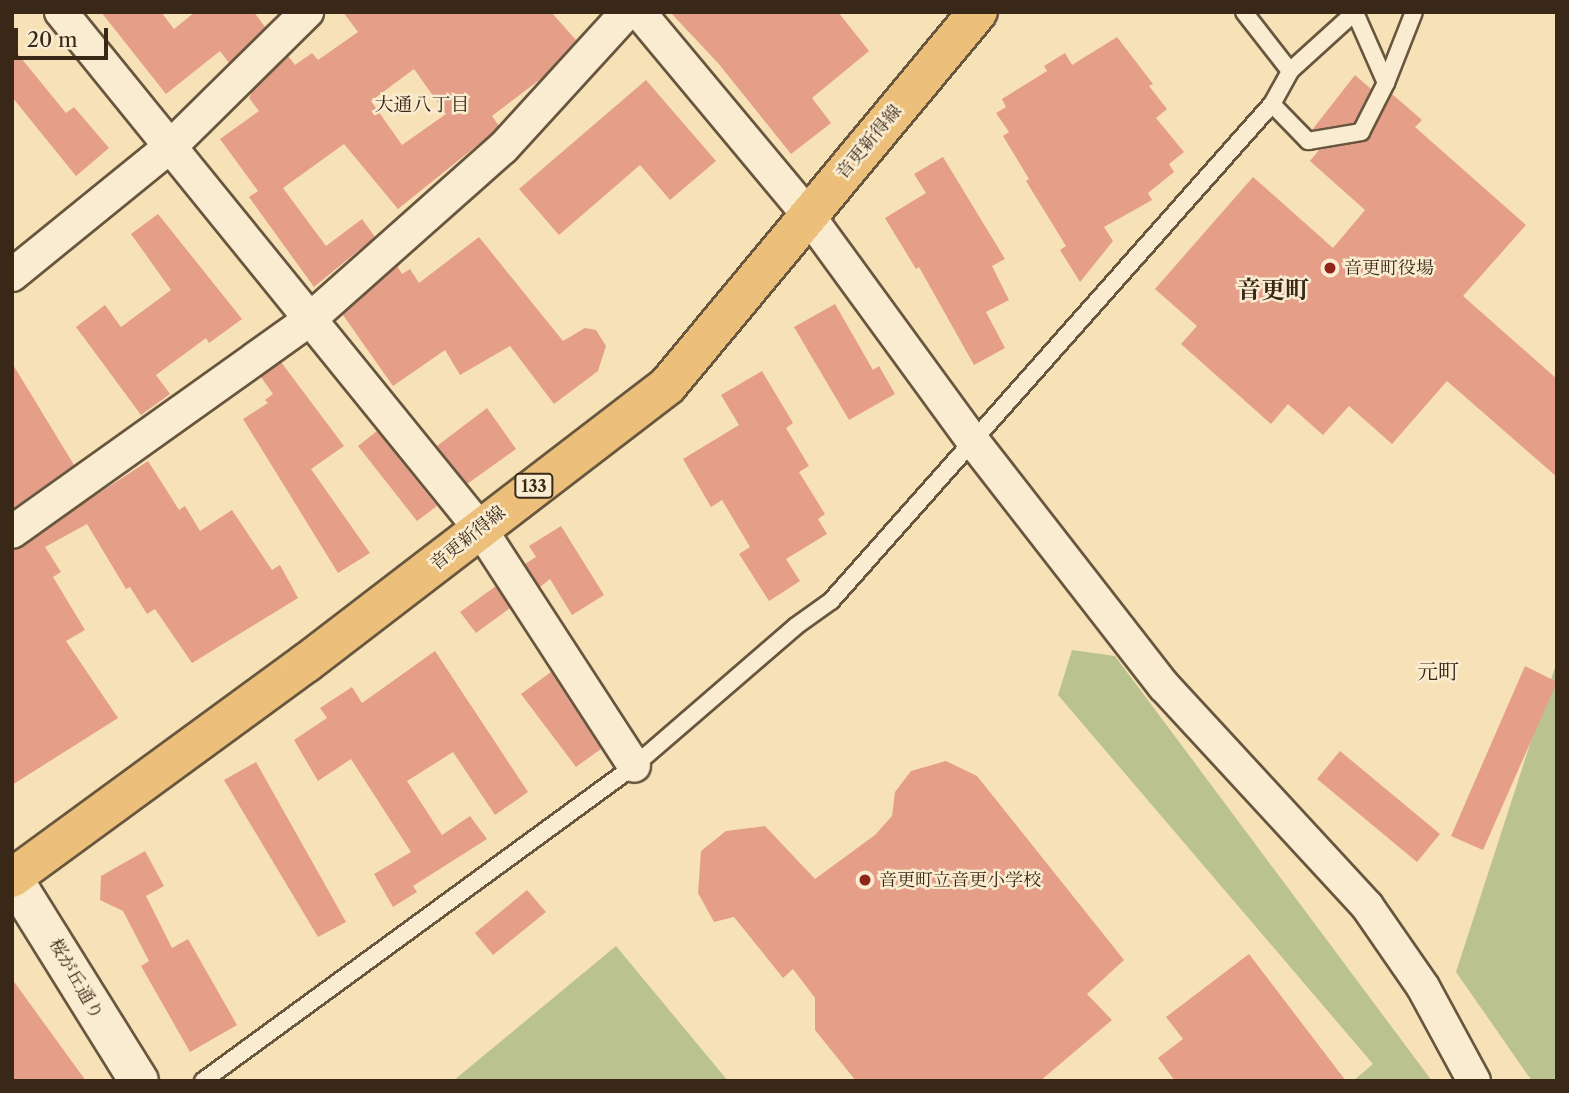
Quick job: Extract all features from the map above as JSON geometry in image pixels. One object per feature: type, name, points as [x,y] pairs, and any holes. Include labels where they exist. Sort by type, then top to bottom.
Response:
[{"type":"main road","name":"音更新得線","points":[[12,878],[481,530],[668,384],[978,12]]},
{"type":"street","points":[[61,12],[172,145],[481,530],[634,766]]},
{"type":"street","points":[[12,275],[172,145],[307,12]]},
{"type":"street","points":[[12,532],[310,320],[503,148],[627,12]]},
{"type":"street","points":[[639,12],[808,215],[973,441],[1164,686],[1367,906],[1423,987],[1475,1081]]},
{"type":"street","name":"桜が丘通り","points":[[12,878],[126,1076]]},
{"type":"lane","points":[[1244,12],[1290,71]]},
{"type":"lane","points":[[1272,104],[1308,141],[1361,132],[1386,83],[1414,12]]},
{"type":"lane","points":[[203,1081],[634,766],[796,626],[831,601],[1272,104],[1290,71],[1355,14],[1386,83]]},
{"type":"green space","points":[[1072,650],[1115,656],[1432,1081],[1353,1081],[1373,1064],[1058,695]]},
{"type":"green space","points":[[1557,661],[1557,1081],[1532,1081],[1456,972]]},
{"type":"green space","points":[[616,946],[728,1081],[453,1081]]},
{"type":"building","points":[[101,12],[161,12],[174,29],[195,12],[254,12],[265,27],[229,63],[220,51],[166,94]]},
{"type":"building","points":[[343,12],[551,12],[576,40],[542,78],[492,116],[499,126],[490,135],[398,209],[344,144],[283,188],[326,246],[362,219],[375,237],[314,287],[249,197],[258,191],[220,139],[259,111],[249,98],[252,92],[288,56],[295,65],[312,53],[318,60],[358,32]],"holes":[[[414,69],[446,114],[402,145],[371,101]]]},
{"type":"building","points":[[670,12],[838,12],[869,51],[812,98],[831,123],[791,154],[718,63]]},
{"type":"building","points":[[1117,37],[1153,84],[1149,86],[1167,109],[1156,118],[1184,152],[1169,164],[1174,172],[1148,193],[1152,200],[1104,227],[1113,241],[1080,282],[1060,250],[1066,246],[1026,181],[1029,179],[1003,136],[1009,132],[996,113],[1006,107],[1002,99],[1047,71],[1044,66],[1065,53],[1072,65]]},
{"type":"building","points":[[12,47],[66,113],[74,107],[109,148],[76,176],[12,97]]},
{"type":"building","points":[[1355,75],[1371,89],[1354,123],[1312,130]]},
{"type":"building","points":[[646,80],[716,161],[670,200],[640,165],[559,235],[519,189]]},
{"type":"building","name":"音更町役場","points":[[1392,94],[1422,120],[1415,127],[1526,225],[1463,296],[1557,379],[1557,477],[1447,381],[1392,444],[1349,406],[1323,435],[1288,404],[1271,424],[1181,344],[1197,326],[1155,289],[1253,177],[1333,248],[1365,210],[1310,161],[1319,150],[1368,140]]},
{"type":"building","points":[[943,157],[1005,259],[992,266],[1009,300],[986,312],[1005,348],[974,365],[919,267],[916,269],[885,218],[926,193],[914,174]]},
{"type":"building","points":[[158,214],[242,319],[209,343],[206,338],[156,375],[170,394],[141,415],[76,327],[105,305],[121,327],[171,290],[131,234]]},
{"type":"building","points":[[479,237],[563,341],[585,328],[596,330],[606,346],[598,371],[554,404],[510,346],[460,375],[445,350],[393,386],[343,315],[397,266],[402,274],[410,269],[419,283]]},
{"type":"building","points":[[835,304],[873,370],[879,366],[895,394],[849,420],[794,327]]},
{"type":"building","points":[[281,362],[344,446],[311,469],[370,553],[338,573],[243,419],[268,403],[265,400],[273,394],[261,377]]},
{"type":"building","points":[[12,363],[74,465],[12,509]]},
{"type":"building","points":[[762,371],[793,423],[786,428],[809,466],[799,472],[825,514],[818,519],[827,534],[786,559],[800,581],[769,601],[739,554],[750,547],[722,500],[711,507],[683,459],[739,425],[721,395]]},
{"type":"building","points":[[487,408],[516,449],[467,484],[437,446]]},
{"type":"building","points":[[377,431],[437,506],[417,521],[358,446]]},
{"type":"building","points":[[148,461],[179,510],[185,506],[200,531],[232,510],[272,570],[280,565],[298,598],[192,663],[155,609],[147,614],[130,587],[126,589],[87,524],[45,547],[61,572],[53,577],[85,630],[66,641],[118,718],[12,785],[12,550]]},
{"type":"building","points":[[561,526],[604,595],[572,615],[550,579],[540,587],[525,564],[536,557],[529,546]]},
{"type":"building","points":[[496,586],[510,608],[476,633],[460,612]]},
{"type":"building","points":[[435,651],[528,792],[495,815],[453,752],[407,781],[442,835],[470,816],[487,839],[413,886],[417,892],[393,907],[374,874],[411,852],[351,759],[318,781],[294,740],[327,718],[320,708],[352,687],[362,703]]},
{"type":"building","points":[[1525,666],[1557,682],[1483,850],[1451,836]]},
{"type":"building","points":[[551,672],[601,749],[576,767],[521,694]]},
{"type":"building","points":[[1340,751],[1440,834],[1417,862],[1317,779]]},
{"type":"building","points":[[946,761],[977,776],[1124,960],[1087,994],[1112,1020],[1040,1081],[856,1081],[815,1030],[815,998],[793,969],[783,978],[734,917],[714,922],[698,893],[701,851],[726,831],[765,826],[815,879],[875,835],[892,816],[895,792],[911,771]]},
{"type":"building","points":[[256,762],[346,922],[318,937],[224,780]]},
{"type":"building","points":[[145,851],[164,886],[146,896],[172,948],[188,939],[237,1025],[190,1052],[141,966],[149,961],[123,911],[100,900],[101,876]]},
{"type":"building","points":[[527,890],[546,912],[493,955],[475,933]]},
{"type":"building","points":[[1249,954],[1346,1081],[1175,1081],[1158,1058],[1183,1039],[1166,1017]]},
{"type":"building","points":[[12,979],[86,1081],[12,1081]]},
{"type":"place","name":"音更町役場","points":[[1330,268]]},
{"type":"place","name":"音更町立音更小学校","points":[[865,880]]},
{"type":"district","name":"大通八丁目","points":[[422,105]]},
{"type":"district","name":"音更町","points":[[1273,290]]},
{"type":"district","name":"元町","points":[[1438,672]]}]
